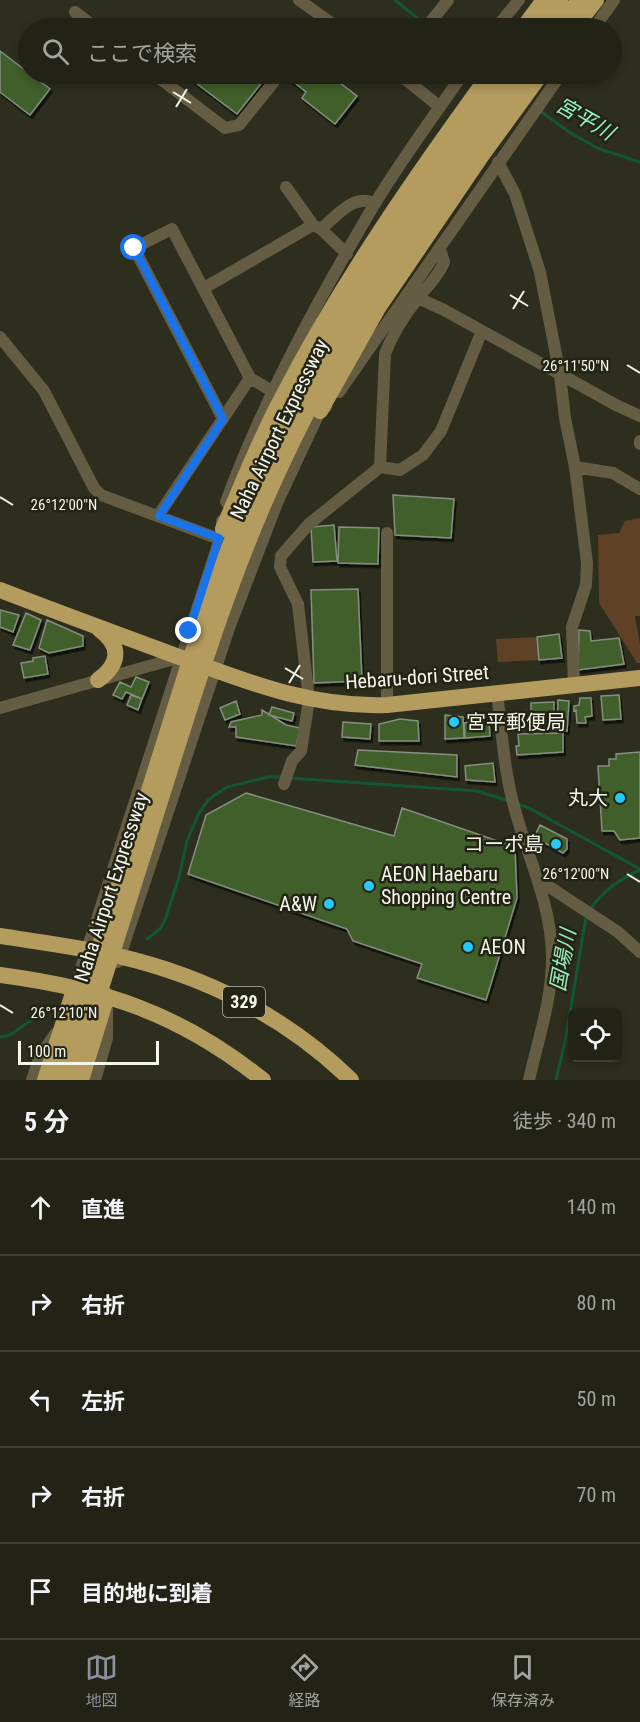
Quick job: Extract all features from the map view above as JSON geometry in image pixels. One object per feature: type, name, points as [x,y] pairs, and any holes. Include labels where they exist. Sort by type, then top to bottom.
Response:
[{"type":"highway","points":[[530,18],[544,0]]},
{"type":"highway","points":[[547,18],[561,0]]},
{"type":"highway","points":[[565,18],[579,0]]},
{"type":"highway","points":[[582,18],[596,0]]},
{"type":"highway","points":[[221,534],[281,399],[324,321],[376,237],[483,84]]},
{"type":"highway","name":"Naha Airport Expressway","points":[[57,1080],[220,570],[256,483],[298,396],[364,282],[426,186],[499,84]]},
{"type":"highway","name":"Naha Airport Expressway","points":[[72,1080],[197,685],[237,571],[269,492],[311,403],[376,290],[438,194],[517,84]]},
{"type":"highway","points":[[320,411],[378,308],[482,155],[534,84]]},
{"type":"highway","name":"Hebaru-dori Street","points":[[0,590],[262,688],[309,700],[352,705],[387,705],[640,678]]},
{"type":"highway","points":[[94,626],[109,637],[115,648],[116,658],[108,673],[98,680]]},
{"type":"highway","name":"329","points":[[0,936],[120,956],[205,984],[266,1014],[320,1051],[351,1080]]},
{"type":"highway","name":"329","points":[[0,975],[52,982],[73,994],[107,996],[165,1017],[227,1052],[263,1080]]},
{"type":"highway","points":[[45,1080],[73,994]]},
{"type":"highway","points":[[81,1080],[107,996]]},
{"type":"street","points":[[299,0],[323,17]]},
{"type":"street","points":[[434,18],[448,0]]},
{"type":"street","points":[[504,18],[519,0]]},
{"type":"street","points":[[601,18],[614,0]]},
{"type":"street","points":[[75,12],[81,18]]},
{"type":"street","points":[[167,84],[225,128],[239,125],[272,84]]},
{"type":"street","points":[[411,84],[440,107]]},
{"type":"street","points":[[32,1080],[40,1056],[56,1032],[65,1004],[73,994],[221,534],[221,515],[243,456],[272,391],[375,204],[456,84]]},
{"type":"street","points":[[95,1080],[107,1038],[107,996],[214,669],[277,502],[320,411],[330,405],[553,84]]},
{"type":"street","points":[[498,162],[514,194],[540,272],[575,467],[587,563],[586,585],[572,627],[574,686]]},
{"type":"street","points":[[286,187],[317,227],[347,254]]},
{"type":"street","points":[[204,288],[317,227],[357,200],[369,200],[375,204]]},
{"type":"street","points":[[223,419],[134,248],[172,229],[250,378],[272,391]]},
{"type":"street","points":[[285,782],[290,766],[301,751],[309,700],[298,604],[280,567],[281,556],[309,524],[380,466],[385,354],[418,298],[440,272],[444,262],[438,250]]},
{"type":"street","points":[[418,298],[640,416]]},
{"type":"street","points":[[380,466],[400,470],[423,455],[441,431],[482,331]]},
{"type":"street","points":[[0,337],[44,391],[94,488],[101,495],[159,516],[221,534]]},
{"type":"street","points":[[159,516],[250,378]]},
{"type":"street","points":[[575,467],[613,473],[640,489]]},
{"type":"street","points":[[387,533],[387,705]]},
{"type":"street","points":[[0,708],[181,657]]},
{"type":"street","points":[[497,693],[508,779],[515,810],[550,924],[553,958],[548,997],[529,1080]]},
{"type":"street","points":[[540,887],[551,888],[618,932],[640,952]]},
{"type":"shaded area","points":[[640,518],[640,616],[635,616],[640,644],[640,663],[637,663],[599,603],[598,535],[619,533],[625,521]]},
{"type":"shaded area","points":[[537,637],[539,660],[498,662],[496,639]]},
{"type":"building","points":[[0,51],[18,65],[18,84],[43,84],[50,89],[30,115],[0,92]]},
{"type":"building","points":[[197,84],[261,84],[237,114]]},
{"type":"building","points":[[296,84],[341,84],[357,96],[335,124],[302,98],[306,92]]},
{"type":"building","points":[[393,495],[454,499],[451,538],[395,535]]},
{"type":"building","points":[[334,525],[337,561],[313,562],[311,527]]},
{"type":"building","points":[[339,527],[379,528],[378,564],[338,563]]},
{"type":"building","points":[[358,589],[362,681],[314,683],[311,590]]},
{"type":"building","points":[[0,610],[19,615],[13,632],[0,627]]},
{"type":"building","points":[[26,613],[41,620],[30,650],[13,645]]},
{"type":"building","points":[[47,620],[83,636],[83,646],[49,653],[39,648]]},
{"type":"building","points":[[579,630],[590,631],[591,641],[619,638],[624,664],[578,670]]},
{"type":"building","points":[[559,634],[562,658],[539,660],[537,637]]},
{"type":"building","points":[[45,656],[48,674],[24,678],[21,663]]},
{"type":"building","points":[[136,677],[149,682],[142,699],[126,692],[122,699],[113,695],[120,682],[131,687]]},
{"type":"building","points":[[131,695],[142,699],[138,710],[127,705]]},
{"type":"building","points":[[619,695],[621,719],[603,720],[601,696]]},
{"type":"building","points":[[580,698],[591,698],[592,716],[585,717],[586,723],[577,723],[576,710],[574,711],[574,706],[579,705]]},
{"type":"building","points":[[558,700],[569,701],[567,731],[557,729]]},
{"type":"building","points":[[236,701],[240,714],[225,720],[220,708]]},
{"type":"building","points":[[554,702],[554,716],[531,716],[531,703]]},
{"type":"building","points":[[272,707],[294,713],[292,721],[269,715]]},
{"type":"building","points":[[262,710],[286,725],[300,728],[296,746],[236,737],[236,727],[229,727],[231,722],[262,715]]},
{"type":"building","name":"宮平郵便局","points":[[445,715],[463,717],[464,738],[445,739]]},
{"type":"building","points":[[400,719],[418,721],[419,741],[379,741],[379,724]]},
{"type":"building","points":[[489,720],[490,736],[465,738],[464,723]]},
{"type":"building","points":[[343,722],[371,724],[370,739],[342,737]]},
{"type":"building","points":[[563,733],[563,752],[517,755],[518,734]]},
{"type":"building","points":[[358,750],[457,755],[457,777],[355,765]]},
{"type":"building","name":"丸大","points":[[640,752],[640,838],[620,840],[614,831],[602,831],[598,766],[609,766],[609,759],[616,759],[616,754]]},
{"type":"building","points":[[493,763],[495,782],[466,780],[465,766]]},
{"type":"building","name":"AEON Haebaru Shopping Centre","points":[[246,793],[394,836],[402,808],[515,847],[517,898],[486,1000],[417,978],[422,964],[353,941],[347,929],[188,874],[206,815]]},
{"type":"building","name":"コーポ島","points":[[540,825],[567,839],[567,849],[563,853],[534,837]]},
{"type":"waterway","name":"宮平川","points":[[395,0],[417,18]]},
{"type":"waterway","name":"宮平川","points":[[539,110],[569,132],[597,148],[640,162]]},
{"type":"waterway","points":[[147,939],[160,929],[165,920],[179,877],[187,841],[198,815],[208,800],[227,787],[268,777],[283,777]]},
{"type":"waterway","points":[[289,778],[477,791],[509,801]]},
{"type":"waterway","points":[[518,804],[640,869]]},
{"type":"waterway","name":"国場川","points":[[589,911],[612,887],[640,870]]},
{"type":"waterway","name":"国場川","points":[[556,1080],[566,1037],[586,917]]},
{"type":"waterway","points":[[0,1037],[10,1035],[42,1013]]},
{"type":"place","name":"宮平郵便局","points":[[454,722]]},
{"type":"place","name":"丸大","points":[[620,798]]},
{"type":"place","name":"コーポ島","points":[[556,844]]},
{"type":"place","name":"AEON Haebaru Shopping Centre","points":[[369,886]]},
{"type":"place","name":"A&W","points":[[329,904]]},
{"type":"place","name":"AEON","points":[[468,947]]},
{"type":"route","points":[[134,248],[223,419],[159,516],[219,538],[189,631]]}]
